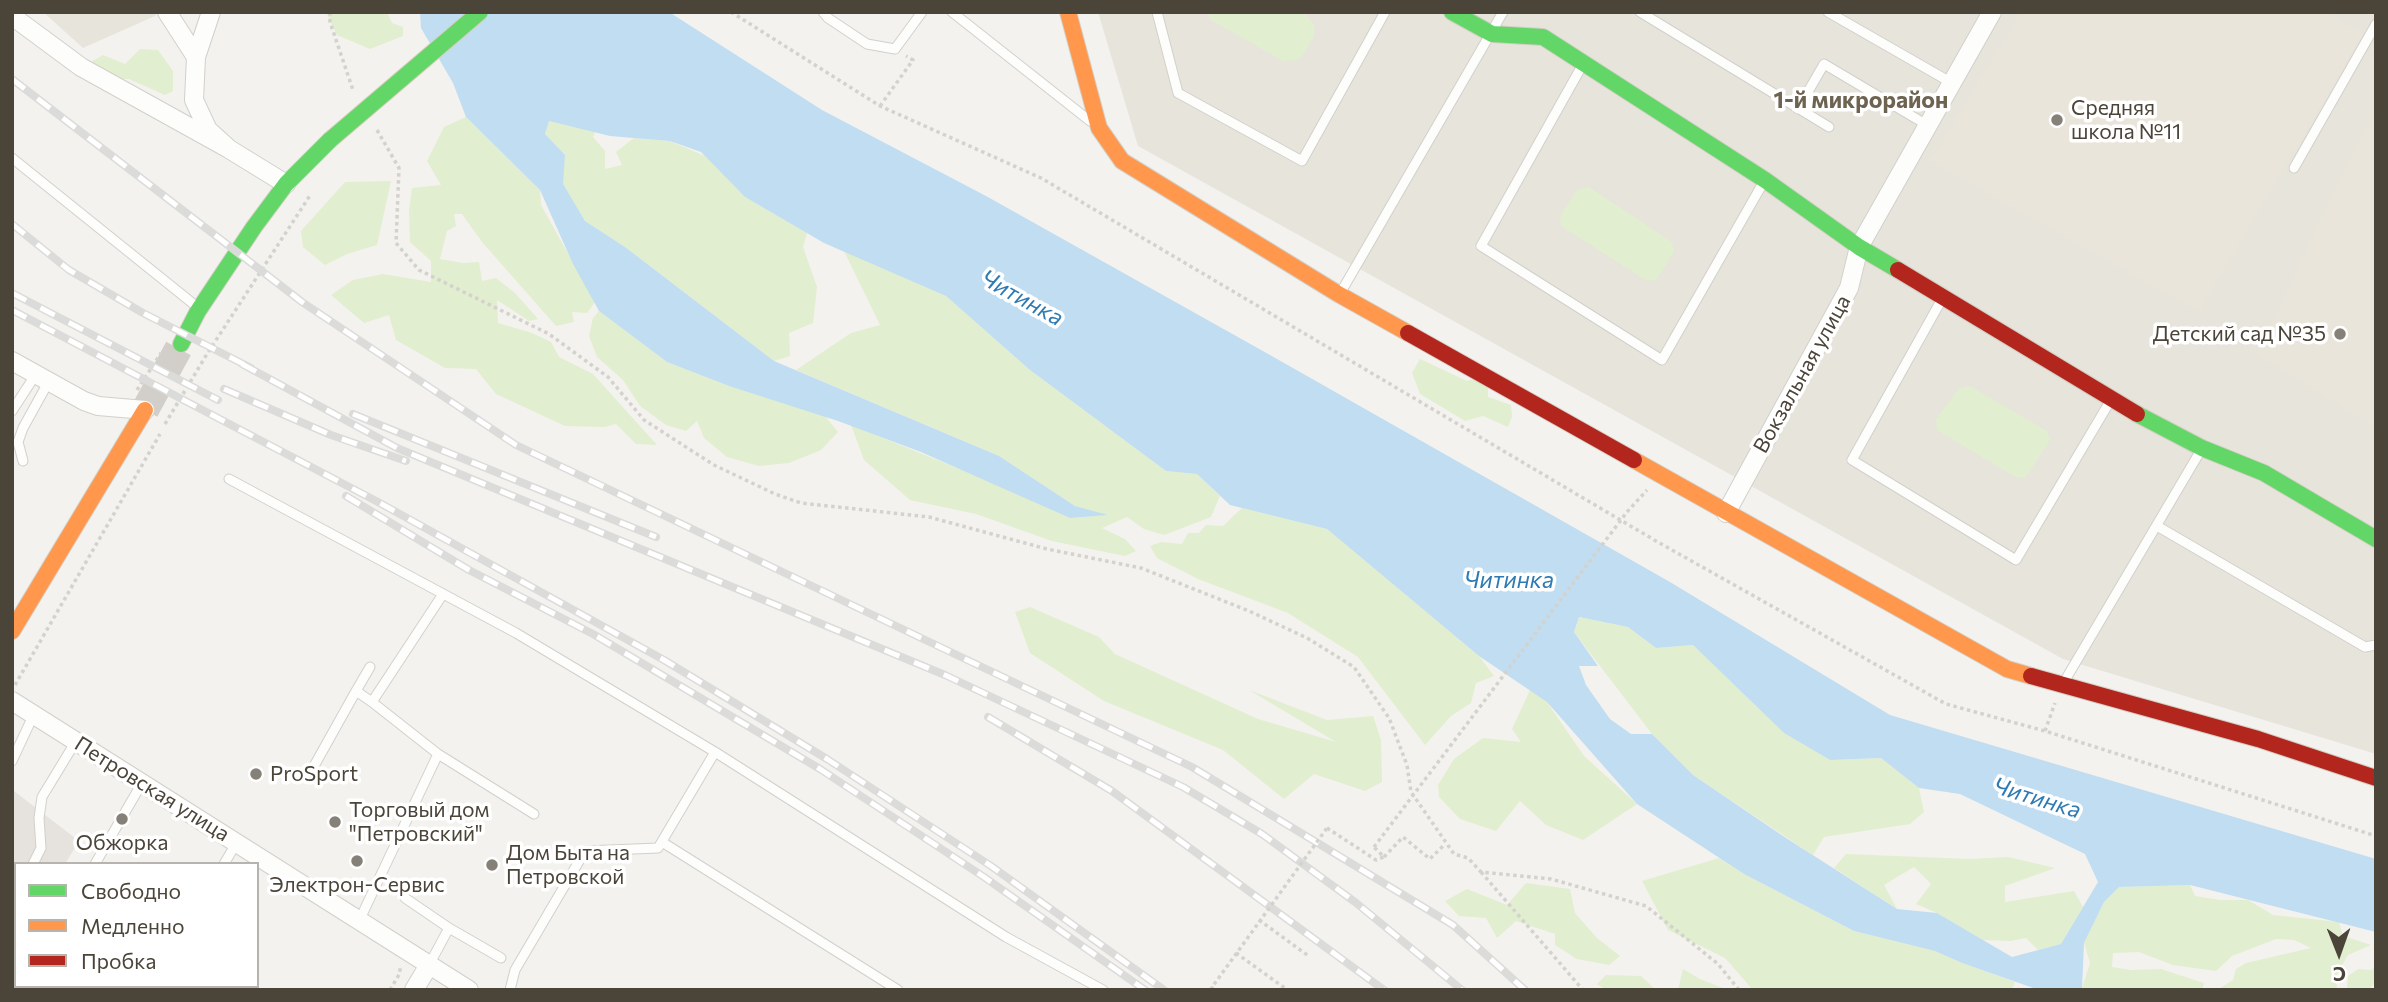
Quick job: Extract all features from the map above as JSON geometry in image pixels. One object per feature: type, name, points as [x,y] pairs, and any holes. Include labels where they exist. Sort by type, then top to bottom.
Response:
[{"type":"street","points":[[167,12],[195,57]]},
{"type":"street","points":[[211,12],[195,57],[194,100],[208,130],[229,149]]},
{"type":"street","points":[[181,344],[198,311],[286,184],[330,140],[480,12]]},
{"type":"street","points":[[1069,12],[1099,128],[1122,161],[1340,295],[2007,669],[2259,739],[2376,778]]},
{"type":"street","points":[[1452,12],[1492,34],[1543,37],[1765,180],[1859,247],[2111,400],[2202,448],[2264,473],[2376,539]]},
{"type":"street","name":"Вокзальная улица","points":[[1726,513],[1849,288],[1859,247],[1992,12]]},
{"type":"street","points":[[12,16],[82,67],[286,184]]},
{"type":"street","points":[[12,361],[84,401],[98,406],[145,410],[12,631]]},
{"type":"street","name":"Петровская улица","points":[[12,701],[469,990]]},
{"type":"street","points":[[414,990],[429,965]]},
{"type":"lane","points":[[823,12],[867,44],[895,49],[922,12]]},
{"type":"lane","points":[[952,12],[1099,128]]},
{"type":"lane","points":[[1157,12],[1178,93],[1302,161],[1385,12]]},
{"type":"lane","points":[[1340,295],[1503,12]]},
{"type":"lane","points":[[1640,12],[1829,127]]},
{"type":"lane","points":[[1828,12],[1952,83]]},
{"type":"lane","points":[[2294,168],[2376,24]]},
{"type":"lane","points":[[1584,62],[1481,246],[1662,360],[1765,180]]},
{"type":"lane","points":[[1798,109],[1824,64],[1927,125]]},
{"type":"lane","points":[[12,158],[194,303],[198,311]]},
{"type":"lane","points":[[1942,298],[1852,460],[2017,560],[2111,400]]},
{"type":"lane","points":[[12,411],[43,378]]},
{"type":"lane","points":[[23,461],[18,442],[43,378]]},
{"type":"lane","points":[[2062,685],[2202,448]]},
{"type":"lane","points":[[229,479],[516,633],[715,752],[1006,937],[1103,990]]},
{"type":"lane","points":[[2157,526],[2365,647],[2376,645]]},
{"type":"lane","points":[[372,702],[443,594]]},
{"type":"lane","points":[[309,775],[370,667]]},
{"type":"lane","points":[[356,691],[438,754],[534,814]]},
{"type":"lane","points":[[12,761],[34,714]]},
{"type":"lane","points":[[34,862],[41,848],[38,818],[42,797],[76,741]]},
{"type":"lane","points":[[510,990],[515,970],[585,851],[658,848],[715,752]]},
{"type":"lane","points":[[360,919],[438,754]]},
{"type":"lane","points":[[96,862],[142,783]]},
{"type":"lane","points":[[225,862],[237,842]]},
{"type":"lane","points":[[662,842],[898,990]]},
{"type":"lane","points":[[405,898],[500,958]]},
{"type":"lane","points":[[429,965],[449,928]]},
{"type":"path","points":[[330,12],[349,83],[356,94]]},
{"type":"path","points":[[731,12],[880,106],[1041,178],[1657,541],[1946,704],[2045,731],[2376,836]]},
{"type":"path","points":[[880,106],[913,60],[895,49]]},
{"type":"path","points":[[374,126],[399,168],[396,243],[419,271],[549,334],[608,377],[644,420],[714,465],[775,494],[801,503],[929,517],[1047,549],[1141,568],[1261,616],[1307,638],[1354,667],[1389,718],[1406,765],[1411,792],[1445,844],[1454,854],[1468,859],[1583,990]]},
{"type":"path","points":[[12,689],[207,354],[315,187]]},
{"type":"path","points":[[1384,857],[1374,848],[1627,512],[1649,488]]},
{"type":"path","points":[[2045,731],[2062,685]]},
{"type":"path","points":[[1212,989],[1327,828],[1376,860],[1384,857],[1403,837],[1430,859],[1445,844]]},
{"type":"path","points":[[1480,872],[1551,879],[1646,906],[1718,964],[1739,990]]},
{"type":"path","points":[[1259,920],[1310,957]]},
{"type":"path","points":[[1236,953],[1286,989]]},
{"type":"path","points":[[390,990],[400,973]]},
{"type":"shaded area","points":[[43,12],[158,12],[155,16],[83,48]]},
{"type":"shaded area","points":[[1098,12],[2376,12],[2376,754],[2063,659],[1138,146]]},
{"type":"shaded area","points":[[2021,12],[2327,12],[2363,34],[2199,312],[1930,161]]},
{"type":"shaded area","points":[[2376,106],[2376,428],[2256,354]]},
{"type":"shaded area","points":[[14,791],[79,841],[66,862],[14,862],[12,954]]},
{"type":"green space","points":[[326,12],[387,12],[392,23],[403,27],[403,36],[370,49],[337,35]]},
{"type":"green space","points":[[1209,12],[1304,12],[1314,24],[1314,37],[1300,59],[1283,61],[1209,19]]},
{"type":"green space","points":[[140,49],[158,50],[173,71],[173,91],[165,95],[129,79],[91,72],[91,62],[103,55],[125,64]]},
{"type":"green space","points":[[466,117],[540,190],[541,205],[595,302],[587,313],[572,312],[574,322],[556,326],[482,242],[462,214],[454,214],[456,226],[447,231],[440,259],[463,263],[479,262],[482,281],[496,278],[515,293],[538,319],[529,321],[497,300],[498,323],[551,342],[559,357],[593,374],[657,445],[636,444],[616,424],[605,427],[565,426],[496,394],[476,369],[445,368],[396,340],[389,315],[364,323],[331,295],[353,280],[383,274],[431,282],[431,261],[410,242],[409,211],[412,188],[441,185],[427,161],[444,127]]},
{"type":"green space","points":[[549,121],[595,132],[593,137],[605,151],[605,169],[622,165],[616,152],[634,138],[670,141],[705,156],[745,197],[807,233],[803,247],[817,287],[813,323],[789,333],[790,356],[774,361],[625,247],[585,221],[562,184],[565,155],[545,134]]},
{"type":"green space","points":[[391,181],[377,245],[347,254],[325,265],[303,247],[301,231],[345,182]]},
{"type":"green space","points":[[1589,187],[1672,242],[1674,252],[1656,280],[1647,281],[1561,226],[1560,216],[1577,190]]},
{"type":"green space","points":[[844,251],[946,296],[1030,370],[1166,471],[1197,474],[1220,496],[1211,517],[1164,535],[1144,529],[1127,517],[1102,528],[1125,539],[1136,551],[1125,556],[1052,541],[976,514],[910,500],[864,460],[851,425],[984,479],[1070,518],[1106,515],[1075,506],[999,456],[796,370],[851,333],[880,325]]},
{"type":"green space","points":[[599,311],[667,362],[729,386],[825,416],[838,432],[821,450],[789,463],[759,466],[727,457],[704,438],[697,421],[686,431],[666,425],[640,406],[623,380],[597,357],[589,336],[593,318]]},
{"type":"green space","points":[[1420,359],[1467,381],[1475,378],[1488,386],[1488,397],[1511,405],[1512,417],[1508,427],[1483,416],[1465,421],[1420,394],[1412,373]]},
{"type":"green space","points":[[1970,386],[2047,431],[2050,440],[2026,477],[2017,478],[1937,430],[1936,419],[1959,388]]},
{"type":"green space","points":[[1242,508],[1327,529],[1479,656],[1494,676],[1476,683],[1471,703],[1451,716],[1425,745],[1358,657],[1288,613],[1198,579],[1157,558],[1150,546],[1161,542],[1182,544],[1188,533],[1199,533],[1206,525],[1223,526]]},
{"type":"green space","points":[[1030,607],[1099,637],[1115,654],[1258,719],[1336,742],[1249,690],[1327,720],[1373,716],[1381,740],[1382,782],[1365,791],[1314,774],[1284,799],[1223,750],[1104,701],[1030,653],[1015,612]]},
{"type":"green space","points":[[1579,617],[1628,627],[1656,648],[1693,645],[1784,733],[1830,760],[1881,758],[1919,788],[1924,812],[1910,824],[1824,837],[1813,855],[1693,775],[1652,734],[1574,632]]},
{"type":"green space","points":[[1530,690],[1547,702],[1584,756],[1637,804],[1583,840],[1546,825],[1520,801],[1496,831],[1460,819],[1439,797],[1438,785],[1454,759],[1483,738],[1521,742],[1512,729]]},
{"type":"green space","points":[[1846,854],[1969,859],[2008,857],[2055,868],[2005,886],[2005,902],[2074,891],[2083,907],[2061,944],[2038,950],[2026,938],[2011,941],[1983,940],[1916,904],[1931,884],[1914,867],[1884,885],[1897,909],[1834,868]]},
{"type":"green space","points":[[1719,858],[1744,874],[1854,931],[1935,951],[2015,982],[2012,990],[1753,990],[1725,958],[1668,930],[1642,881]]},
{"type":"green space","points":[[1526,883],[1570,889],[1575,913],[1597,938],[1620,956],[1609,965],[1577,959],[1555,945],[1555,934],[1516,921],[1497,938],[1486,918],[1459,916],[1445,901],[1467,889],[1507,905]]},
{"type":"green space","points":[[2190,885],[2195,896],[2220,900],[2248,900],[2273,915],[2339,922],[2343,936],[2371,945],[2348,955],[2336,976],[2337,990],[2217,990],[2233,980],[2236,969],[2246,963],[2311,948],[2294,940],[2276,939],[2232,956],[2216,971],[2173,965],[2139,952],[2113,953],[2112,967],[2131,970],[2161,969],[2204,983],[2202,990],[2082,988],[2090,963],[2084,943],[2104,902],[2119,887]]},
{"type":"green space","points":[[2376,965],[2376,981],[2369,990],[2347,990],[2348,976],[2358,969],[2372,970]]},
{"type":"green space","points":[[1683,969],[1700,979],[1728,990],[1678,990]]},
{"type":"green space","points":[[1606,975],[1641,976],[1656,990],[1606,990],[1597,984]]},
{"type":"water","name":"Читинка","points":[[420,12],[669,12],[822,110],[986,196],[1270,355],[1670,582],[1890,715],[2376,859],[2376,932],[2190,885],[2119,887],[2104,902],[2084,943],[2082,988],[2039,990],[1935,951],[1854,931],[1744,874],[1637,804],[1547,702],[1479,656],[1327,529],[1230,505],[1197,474],[1166,471],[1030,370],[946,296],[824,243],[745,197],[701,152],[670,141],[610,136],[549,121],[545,134],[565,155],[563,184],[585,221],[625,247],[774,361],[999,456],[1075,506],[1108,515],[1070,518],[921,452],[667,362],[599,311],[573,264],[540,190],[466,117],[453,83],[421,28]],"holes":[[[1579,617],[1628,627],[1656,648],[1693,645],[1784,733],[1830,760],[1881,758],[1919,788],[1960,794],[2085,854],[2098,882],[2061,944],[2012,957],[1937,913],[1897,909],[1693,775],[1652,734],[1631,734],[1610,719],[1586,685],[1579,666],[1598,666],[1574,632]]]},
{"type":"tunnel","points":[[145,410],[181,344]]},
{"type":"railway","points":[[12,79],[302,302],[516,445],[1192,767],[1453,925],[1525,990]]},
{"type":"railway","points":[[12,224],[69,270],[143,313],[251,368]]},
{"type":"railway","points":[[12,293],[218,400]]},
{"type":"railway","points":[[12,310],[378,502],[664,660],[827,759],[991,866],[1164,990]]},
{"type":"railway","points":[[242,364],[397,448],[945,675],[1183,787],[1262,834],[1355,902],[1462,990]]},
{"type":"railway","points":[[224,389],[331,435],[406,461]]},
{"type":"railway","points":[[353,414],[656,537]]},
{"type":"railway","points":[[346,496],[469,570],[593,634],[820,769],[984,877],[1145,990]]},
{"type":"railway","points":[[988,717],[1112,791],[1384,990]]},
{"type":"traffic: fast","points":[[330,140],[480,12]]},
{"type":"traffic: fast","points":[[1452,12],[1492,34],[1543,37],[1765,180],[1859,247],[1898,270]]},
{"type":"traffic: fast","points":[[181,344],[198,311],[254,227],[286,184],[330,140]]},
{"type":"traffic: fast","points":[[2137,414],[2202,448],[2264,473],[2376,539]]},
{"type":"traffic: slow","points":[[1068,12],[1099,128],[1122,161],[1340,295],[1408,333]]},
{"type":"traffic: slow","points":[[12,631],[145,410]]},
{"type":"traffic: slow","points":[[1634,460],[2007,669],[2031,676]]},
{"type":"traffic: jam","points":[[1898,270],[2137,414]]},
{"type":"traffic: jam","points":[[1408,333],[1634,460]]},
{"type":"traffic: jam","points":[[2031,676],[2258,739],[2376,778]]},
{"type":"place","name":"Средняя школа №11","points":[[2057,120]]},
{"type":"place","name":"Детский сад №35","points":[[2340,334]]},
{"type":"place","name":"ProSport","points":[[256,774]]},
{"type":"place","name":"Обжорка","points":[[122,819]]},
{"type":"place","name":"Торговый дом \"Петровский\"","points":[[335,822]]},
{"type":"place","name":"Электрон-Сервис","points":[[357,861]]},
{"type":"place","name":"Дом Быта на Петровской","points":[[492,865]]},
{"type":"district","name":"1-й микрорайон","points":[[1861,100]]}]
